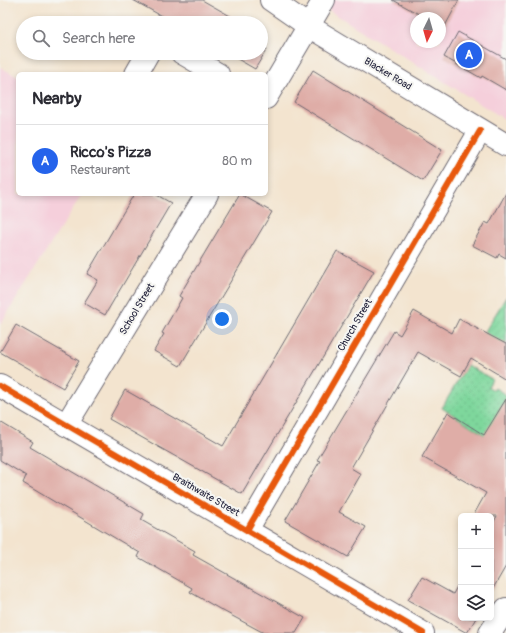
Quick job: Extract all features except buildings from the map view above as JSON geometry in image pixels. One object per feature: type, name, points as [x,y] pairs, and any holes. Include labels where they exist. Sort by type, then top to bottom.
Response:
[{"type":"street","points":[[268,95],[310,27],[324,0]]},
{"type":"street","name":"Blacker Road","points":[[277,2],[310,27],[480,131],[506,145]]},
{"type":"street","points":[[137,72],[144,60]]},
{"type":"street","points":[[194,60],[215,72]]},
{"type":"street","name":"Church Street","points":[[247,530],[480,131]]},
{"type":"street","name":"School Street","points":[[66,425],[206,196]]},
{"type":"street","name":"Braithwaite Street","points":[[0,386],[423,633]]},
{"type":"street","points":[[490,633],[506,609]]},
{"type":"shaded area","points":[[312,0],[506,0],[506,120]]},
{"type":"shaded area","points":[[0,67],[16,76],[16,196],[81,196],[0,325]]},
{"type":"green space","points":[[506,297],[506,355],[484,333]]},
{"type":"green space","points":[[467,365],[492,379],[488,387],[494,390],[495,388],[506,395],[506,449],[442,408]]},
{"type":"cycle path","points":[[247,530],[480,131]]},
{"type":"cycle path","points":[[0,386],[423,633]]},
{"type":"place","name":"Ricco's Pizza","points":[[469,55]]}]
